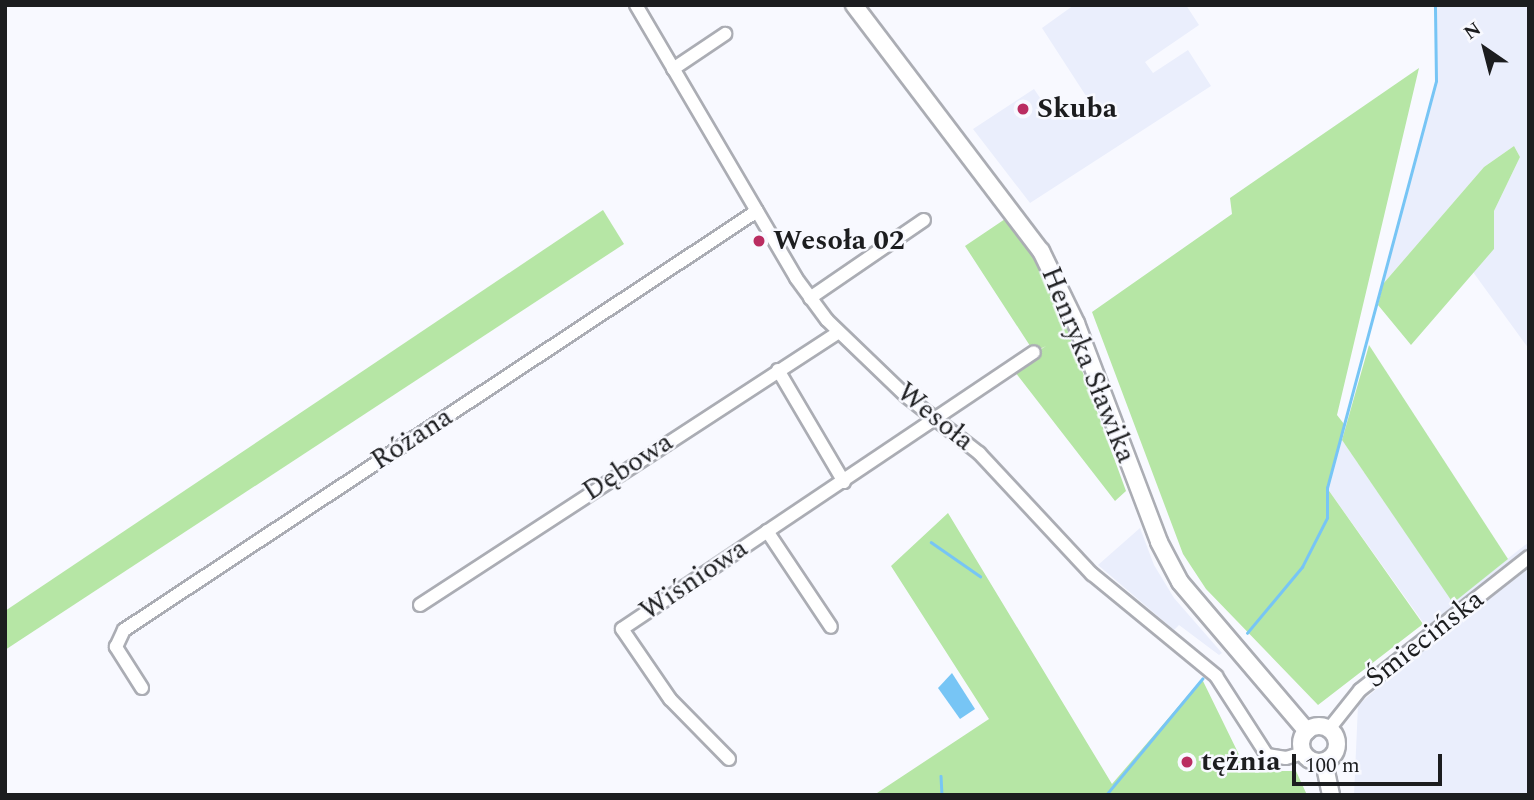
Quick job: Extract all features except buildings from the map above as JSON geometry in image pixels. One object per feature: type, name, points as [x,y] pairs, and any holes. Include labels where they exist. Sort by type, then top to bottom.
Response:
[{"type":"main road","name":"Henryka Sławika","points":[[854,5],[1041,251],[1076,323],[1159,542],[1180,582],[1307,731]]},
{"type":"main road","points":[[1317,726],[1329,729],[1337,746],[1324,762],[1314,762],[1303,752],[1301,741],[1307,731],[1317,726]]},
{"type":"main road","points":[[1324,762],[1331,795]]},
{"type":"street","name":"Wesoła","points":[[636,5],[810,298],[839,332],[979,453],[1092,573],[1216,676],[1267,755],[1286,758],[1303,752]]},
{"type":"street","points":[[673,69],[725,34]]},
{"type":"street","name":"Różana","points":[[142,688],[116,647],[124,630],[757,211]]},
{"type":"street","points":[[810,298],[925,220]]},
{"type":"street","name":"Dębowa","points":[[421,605],[839,332]]},
{"type":"street","name":"Wiśniowa","points":[[729,759],[670,699],[622,629],[1034,352]]},
{"type":"street","points":[[778,370],[844,482]]},
{"type":"street","name":"Wiśniowa","points":[[767,531],[831,627]]},
{"type":"street","name":"Śmiecińska","points":[[1329,729],[1354,696],[1529,557]]},
{"type":"shaded area","points":[[1074,5],[1186,5],[1199,25],[1145,62],[1153,73],[1188,50],[1211,86],[1030,203],[973,129],[1034,89],[1055,120],[1088,99],[1042,28]]},
{"type":"shaded area","points":[[1437,5],[1529,5],[1529,349],[1473,272],[1494,249],[1494,211],[1520,157],[1514,146],[1484,167],[1383,284],[1436,81]]},
{"type":"shaded area","points":[[1342,440],[1453,602],[1529,542],[1529,795],[1354,795],[1358,705],[1435,639],[1327,488]]},
{"type":"shaded area","points":[[1140,528],[1154,565],[1174,598],[1222,653],[1219,655],[1179,625],[1174,630],[1098,565]]},
{"type":"green space","points":[[1419,68],[1337,415],[1344,424],[1327,488],[1423,624],[1318,705],[1206,589],[1183,554],[1092,312],[1232,214],[1230,198]]},
{"type":"green space","points":[[1514,146],[1520,157],[1494,211],[1494,249],[1411,345],[1378,305],[1383,284],[1484,167]]},
{"type":"green space","points":[[603,210],[624,244],[5,650],[5,611]]},
{"type":"green space","points":[[1014,213],[1055,277],[1068,332],[1126,491],[1115,501],[1012,368],[1046,346],[1034,352],[965,246]]},
{"type":"green space","points":[[1369,345],[1508,559],[1453,603],[1342,440]]},
{"type":"green space","points":[[948,513],[1112,784],[1202,679],[1247,771],[1296,771],[1307,795],[874,795],[989,719],[891,566]]},
{"type":"water","points":[[952,673],[975,709],[960,719],[938,688]]},
{"type":"waterway","points":[[1247,633],[1302,567],[1327,518],[1327,488],[1436,81],[1435,5]]},
{"type":"waterway","points":[[931,542],[980,576]]},
{"type":"waterway","points":[[1106,795],[1202,679]]},
{"type":"waterway","points":[[941,776],[942,795]]},
{"type":"place","name":"Skuba","points":[[1023,109]]},
{"type":"place","name":"Wesoła 02","points":[[759,241]]},
{"type":"place","name":"tężnia","points":[[1187,762]]}]
